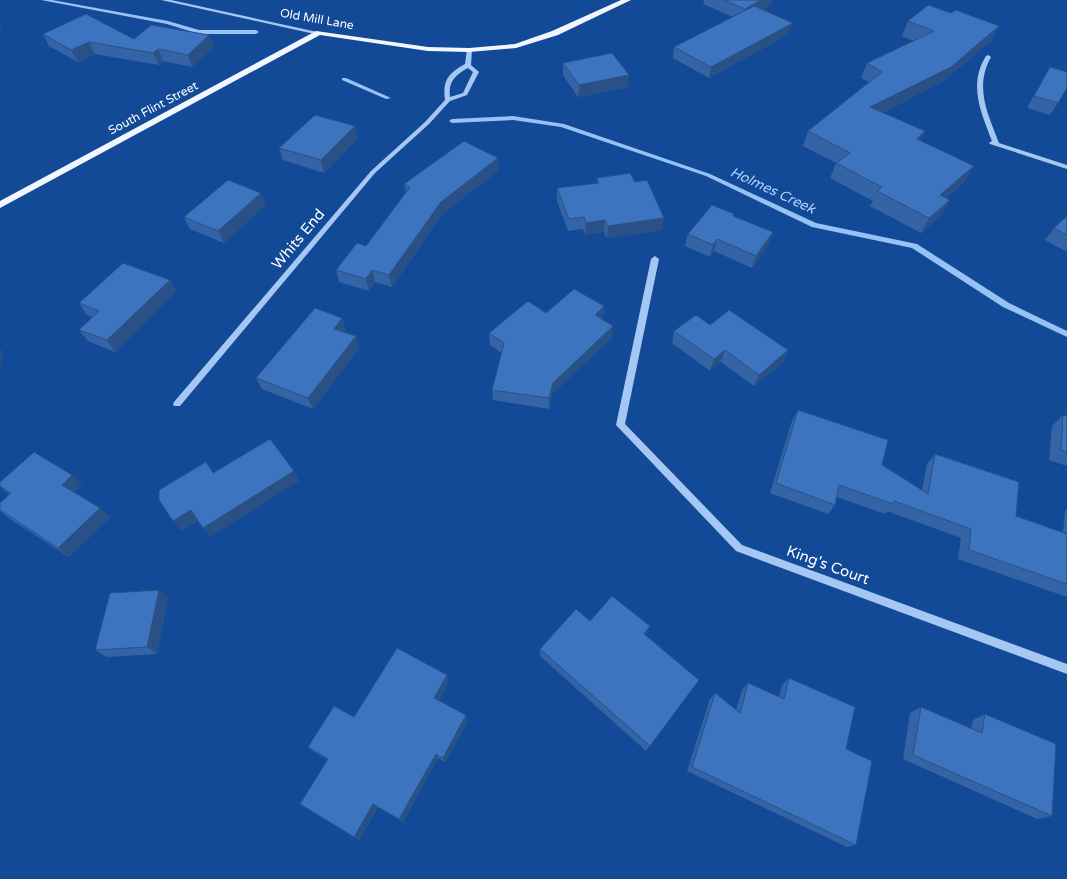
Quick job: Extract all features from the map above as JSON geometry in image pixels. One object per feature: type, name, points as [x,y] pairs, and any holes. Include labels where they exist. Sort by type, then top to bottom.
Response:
[{"type":"main road","name":"Old Mill Lane","points":[[319,32],[428,49],[469,50],[516,46],[555,33],[628,0]]},
{"type":"main road","name":"South Flint Street","points":[[0,205],[319,32]]},
{"type":"street","name":"Old Mill Lane","points":[[164,0],[319,32]]},
{"type":"street","name":"Whits End","points":[[177,404],[373,172],[427,123],[448,100],[465,94],[476,72],[468,65],[469,50]]},
{"type":"street","points":[[988,57],[980,70],[979,87],[994,143],[1067,167]]},
{"type":"street","points":[[448,100],[445,90],[452,75],[468,65]]},
{"type":"street","name":"King's Court","points":[[655,259],[620,425],[739,548],[1067,669]]},
{"type":"building","points":[[724,0],[761,0],[745,9]]},
{"type":"building","points":[[928,5],[951,13],[956,10],[999,26],[951,67],[870,107],[925,131],[917,139],[974,166],[940,195],[950,200],[929,218],[877,191],[882,187],[836,163],[850,153],[808,131],[882,72],[867,63],[934,31],[908,21]]},
{"type":"building","points":[[754,6],[793,23],[711,67],[674,47]]},
{"type":"building","points":[[86,14],[134,39],[151,25],[209,35],[188,55],[158,49],[153,53],[89,42],[71,50],[43,34]]},
{"type":"building","points":[[612,53],[629,75],[579,85],[563,63]]},
{"type":"building","points":[[1050,67],[1067,72],[1067,88],[1058,103],[1034,96]]},
{"type":"building","points":[[315,115],[355,126],[321,160],[279,148]]},
{"type":"building","points":[[464,141],[498,158],[441,202],[389,275],[372,270],[366,279],[336,270],[357,243],[366,246],[410,187],[404,184]]},
{"type":"building","points":[[630,173],[635,182],[647,180],[664,218],[608,226],[605,220],[586,223],[584,217],[569,219],[557,188],[599,183],[597,178]]},
{"type":"building","points":[[228,180],[261,193],[218,231],[184,217]]},
{"type":"building","points":[[712,205],[734,214],[733,216],[773,232],[756,256],[717,239],[713,245],[688,234]]},
{"type":"building","points":[[1067,216],[1067,235],[1054,228]]},
{"type":"building","points":[[123,263],[170,280],[107,340],[79,330],[99,311],[79,303]]},
{"type":"building","points":[[574,289],[604,306],[595,315],[613,326],[553,383],[549,398],[492,390],[504,343],[489,333],[528,301],[546,313]]},
{"type":"building","points":[[315,308],[342,318],[334,329],[356,336],[308,398],[256,378]]},
{"type":"building","points":[[729,310],[788,350],[759,375],[725,350],[714,359],[674,331],[696,315],[710,325]]},
{"type":"building","points":[[798,410],[888,440],[882,465],[928,494],[935,454],[1019,482],[1016,516],[1067,534],[1067,584],[969,550],[971,529],[894,501],[893,504],[839,485],[835,505],[776,483]]},
{"type":"building","points":[[1063,415],[1067,416],[1067,452],[1061,450]]},
{"type":"building","points":[[270,439],[294,471],[203,528],[191,510],[173,521],[159,500],[159,490],[206,462],[213,473]]},
{"type":"building","points":[[34,452],[72,475],[62,485],[100,508],[58,548],[0,510],[0,503],[11,493],[0,486],[0,482]]},
{"type":"building","points":[[159,590],[147,647],[95,650],[110,593]]},
{"type":"building","points":[[612,596],[650,626],[644,634],[699,680],[650,746],[540,649],[576,609],[590,621]]},
{"type":"building","points":[[397,648],[447,675],[434,698],[466,715],[443,758],[436,754],[399,819],[373,804],[354,837],[300,804],[328,759],[308,747],[334,706],[354,717]]},
{"type":"building","points":[[789,678],[855,707],[846,749],[872,761],[856,845],[692,767],[715,693],[740,713],[748,683],[784,699]]},
{"type":"building","points":[[921,707],[982,733],[985,714],[1056,744],[1052,816],[913,755]]},
{"type":"waterway","name":"Holmes Creek","points":[[44,0],[168,23],[199,32],[256,32]]},
{"type":"waterway","name":"Holmes Creek","points":[[344,79],[388,98]]},
{"type":"waterway","name":"Holmes Creek","points":[[452,121],[513,118],[562,125],[708,175],[814,225],[914,246],[1006,305],[1067,334]]}]
